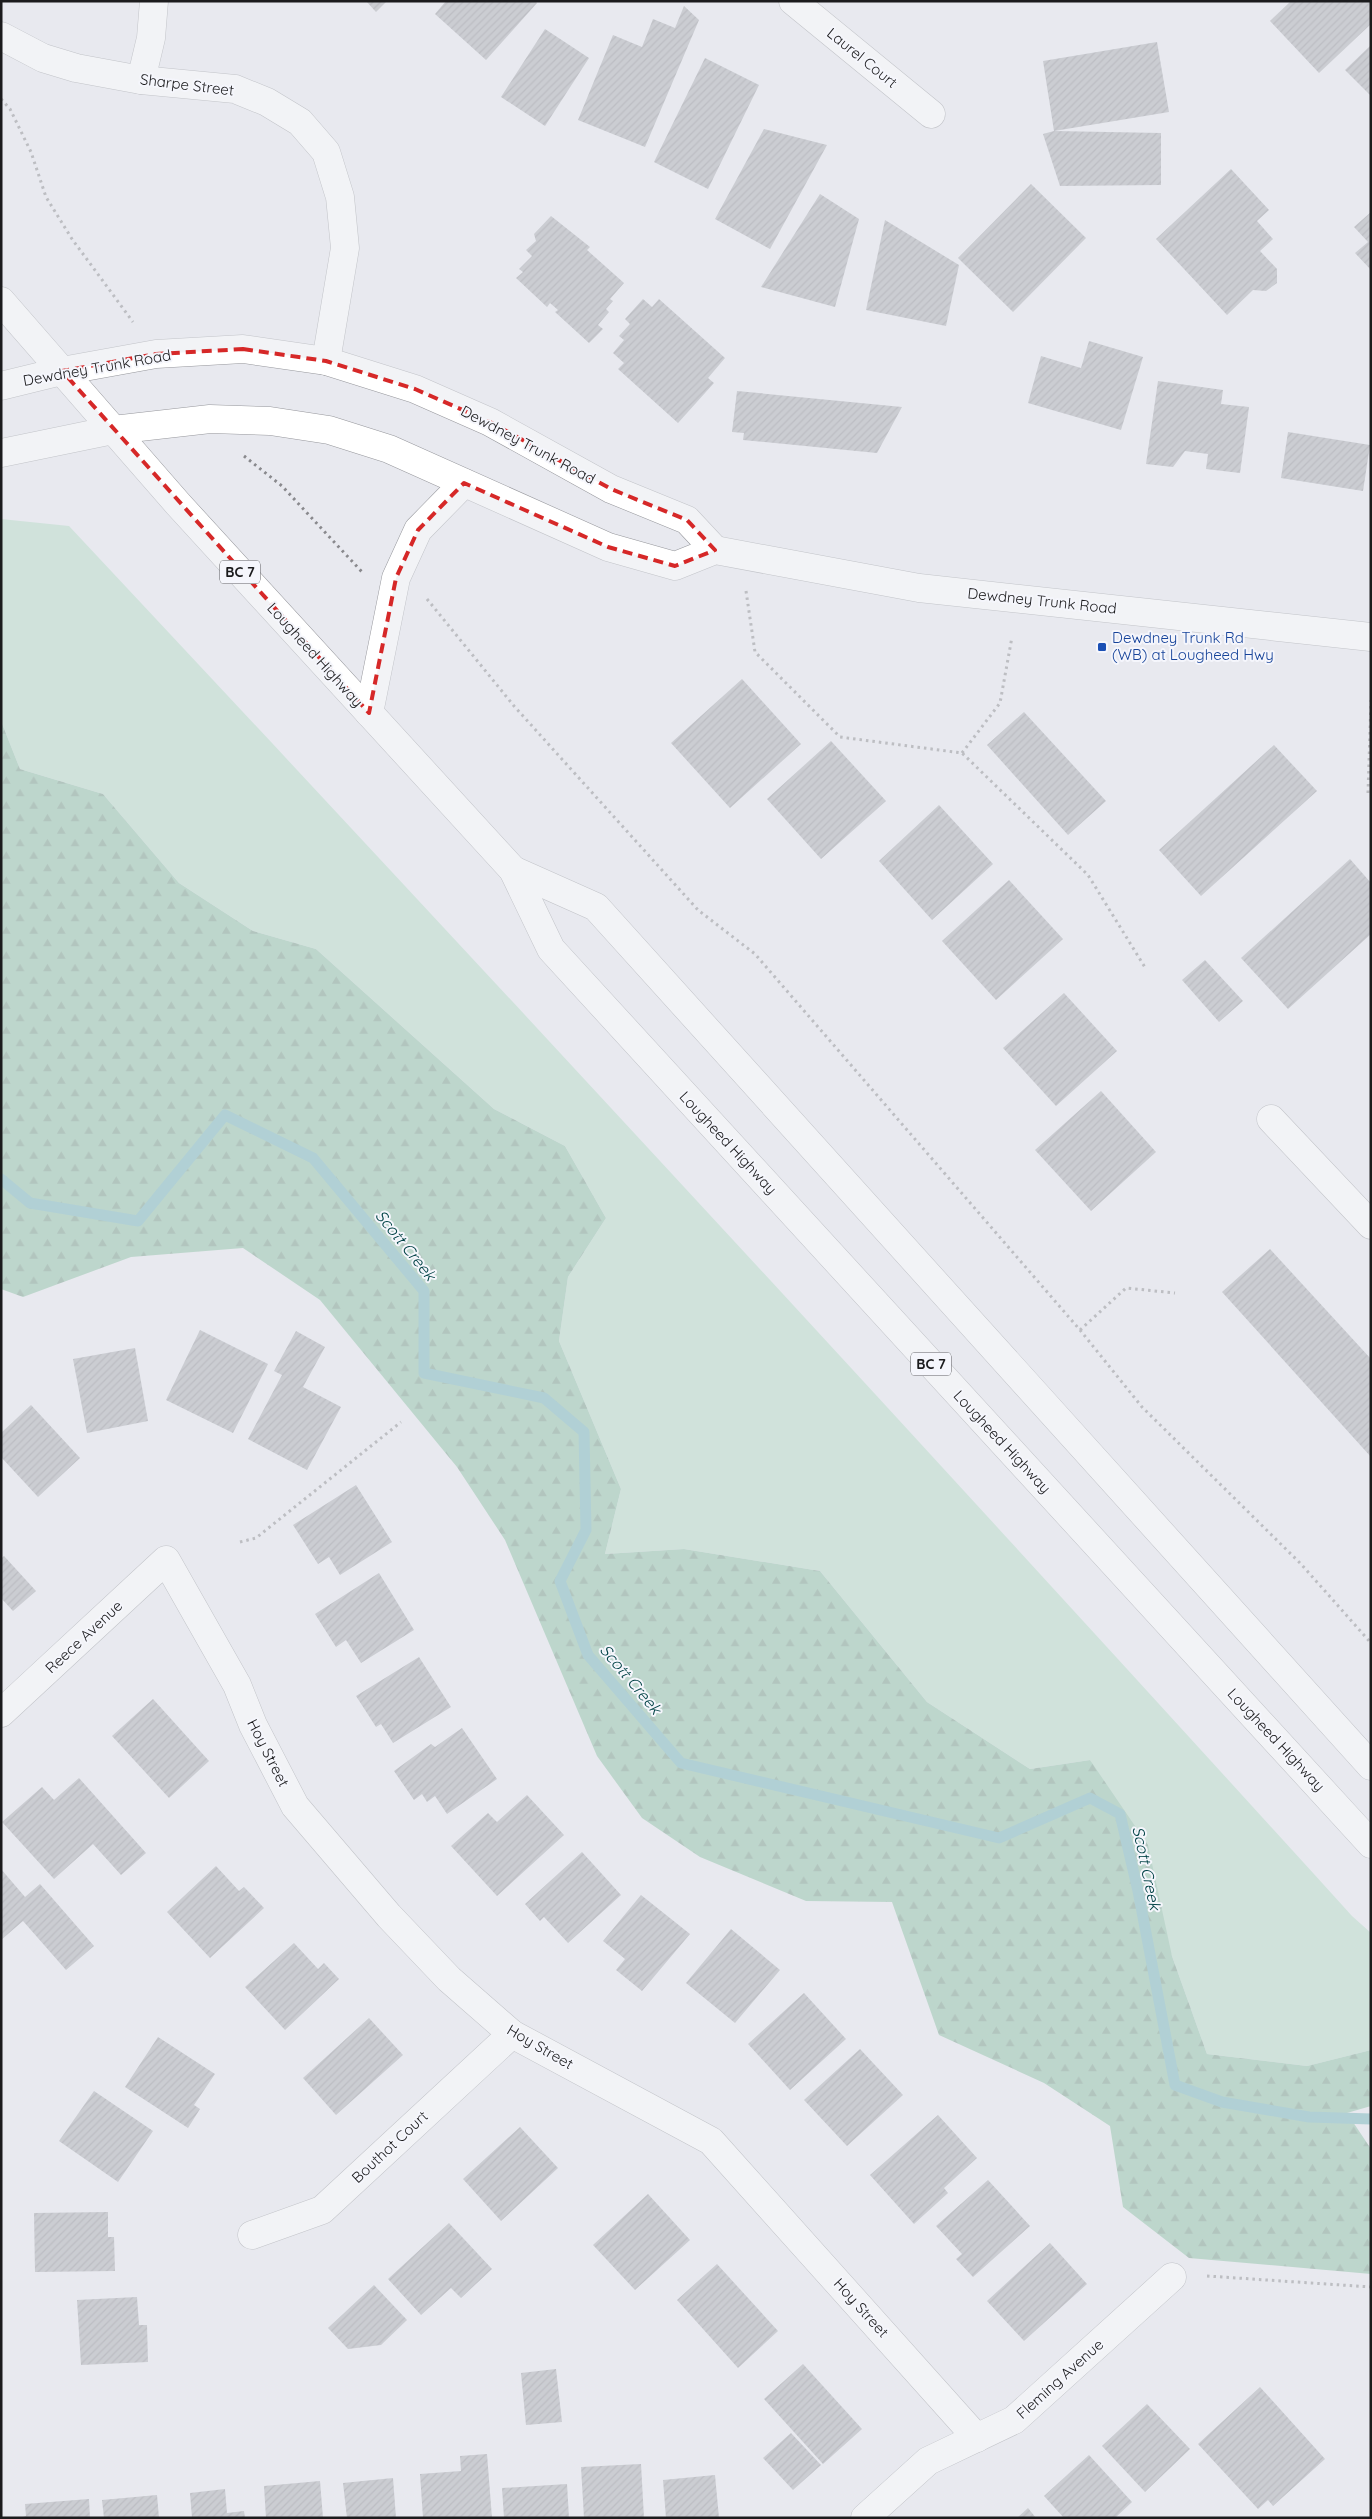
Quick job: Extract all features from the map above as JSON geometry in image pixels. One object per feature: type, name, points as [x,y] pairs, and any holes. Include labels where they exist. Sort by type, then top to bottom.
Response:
[{"type":"main road","points":[[141,80],[152,38],[154,1]]},
{"type":"main road","name":"Laurel Court","points":[[793,1],[931,114]]},
{"type":"main road","name":"Sharpe Street","points":[[1,36],[43,58],[76,68],[141,80],[236,89],[267,102],[300,122],[326,152],[340,197],[346,248],[326,361]]},
{"type":"main road","name":"Lougheed Highway","points":[[1,301],[112,430],[513,870],[551,950],[1371,1844]]},
{"type":"main road","name":"Dewdney Trunk Road","points":[[1,386],[62,371],[156,354],[243,349],[326,361],[415,389],[490,422],[611,489],[687,520],[728,552],[918,588],[1371,637]]},
{"type":"main road","points":[[1,453],[112,430],[210,419],[280,422],[329,430],[389,449],[608,547],[675,566],[728,552]]},
{"type":"main road","points":[[369,713],[396,578],[418,530],[464,483]]},
{"type":"main road","name":"Lougheed Highway","points":[[513,870],[596,907],[1371,1766]]},
{"type":"main road","points":[[1271,1119],[1371,1225]]},
{"type":"main road","name":"Reece Avenue","points":[[1,1713],[166,1560]]},
{"type":"main road","name":"Hoy Street","points":[[166,1560],[237,1685],[253,1725],[295,1806],[389,1916],[449,1979],[512,2034],[711,2141],[977,2438]]},
{"type":"main road","name":"Bouthot Court","points":[[252,2235],[322,2210],[512,2034]]},
{"type":"main road","name":"Fleming Avenue","points":[[865,2518],[928,2461],[1014,2420],[1172,2277]]},
{"type":"path","points":[[1,98],[10,109],[31,152],[46,197],[72,239],[135,326]]},
{"type":"path","points":[[240,452],[282,486],[359,571],[367,573]]},
{"type":"path","points":[[728,552],[755,652],[840,737],[962,752],[1088,875],[1146,969]]},
{"type":"path","points":[[423,595],[514,706],[698,910],[755,954],[1080,1330],[1142,1408],[1301,1564],[1371,1643]]},
{"type":"path","points":[[962,752],[1000,703],[1012,637]]},
{"type":"path","points":[[1368,793],[1371,700]]},
{"type":"path","points":[[1080,1330],[1126,1288],[1175,1294]]},
{"type":"path","points":[[240,1542],[256,1538],[401,1422]]},
{"type":"path","points":[[1172,2277],[1205,2276],[1371,2287]]},
{"type":"highlighted area","points":[[243,349],[326,361],[415,389],[490,422],[611,489],[687,520],[715,550],[675,566],[608,547],[464,483],[418,530],[396,578],[369,713],[62,371],[156,354]]},
{"type":"green space","points":[[1,519],[69,526],[553,1045],[1033,1566],[1352,1916],[1371,1933],[1371,2050],[1307,2066],[1207,2054],[1172,1956],[1090,1760],[1030,1769],[927,1702],[820,1571],[684,1549],[605,1554],[621,1489],[559,1341],[568,1277],[606,1218],[565,1146],[494,1109],[316,949],[253,931],[179,883],[103,794],[20,769],[1,721]]},
{"type":"green space","points":[[1,721],[20,769],[103,794],[179,883],[253,931],[316,949],[494,1109],[565,1146],[606,1218],[568,1277],[559,1341],[621,1489],[605,1554],[684,1549],[820,1571],[927,1702],[1030,1769],[1090,1760],[1148,1845],[1172,1956],[1207,2054],[1307,2066],[1371,2050],[1371,2106],[1347,2113],[1371,2149],[1371,2274],[1189,2258],[1123,2207],[1110,2126],[1044,2083],[939,2035],[892,1902],[806,1901],[700,1857],[642,1818],[597,1756],[505,1540],[457,1467],[320,1300],[243,1248],[131,1257],[23,1297],[1,1289]]},
{"type":"building","points":[[366,1],[387,1],[376,12]]},
{"type":"building","points":[[446,1],[535,1],[537,3],[486,60],[435,14]]},
{"type":"building","points":[[1291,1],[1371,1],[1371,24],[1319,73],[1270,21]]},
{"type":"building","points":[[684,6],[699,20],[645,147],[578,120],[613,35],[642,47],[653,19],[675,28]]},
{"type":"building","points":[[545,29],[589,58],[545,126],[501,97]]},
{"type":"building","points":[[1157,42],[1169,112],[1054,131],[1043,61]]},
{"type":"building","points":[[1371,45],[1371,96],[1345,70]]},
{"type":"building","points":[[705,58],[759,85],[708,189],[654,162]]},
{"type":"building","points":[[764,129],[827,145],[770,249],[715,219]]},
{"type":"building","points":[[1054,131],[1161,133],[1161,185],[1060,186],[1043,134]]},
{"type":"building","points":[[1231,169],[1269,210],[1257,221],[1273,239],[1260,251],[1277,269],[1277,283],[1266,291],[1253,290],[1227,315],[1156,239]]},
{"type":"building","points":[[1031,184],[1086,238],[1013,312],[958,258]]},
{"type":"building","points":[[820,194],[859,219],[835,307],[761,287]]},
{"type":"building","points":[[1371,212],[1371,270],[1355,253],[1368,242],[1354,227]]},
{"type":"building","points":[[551,216],[590,247],[587,250],[624,283],[610,299],[613,301],[606,309],[609,312],[598,325],[603,329],[589,343],[555,312],[558,310],[550,303],[547,307],[516,278],[523,272],[519,269],[532,256],[526,250],[536,241],[534,234]]},
{"type":"building","points":[[885,220],[959,265],[946,326],[866,310]]},
{"type":"building","points":[[643,299],[652,307],[659,299],[725,358],[708,378],[714,383],[678,423],[618,369],[624,363],[613,353],[624,340],[619,336],[630,324],[625,319]]},
{"type":"building","points":[[1089,341],[1143,357],[1121,430],[1028,403],[1041,356],[1081,368]]},
{"type":"building","points":[[1158,381],[1223,390],[1221,404],[1249,407],[1240,473],[1206,469],[1208,454],[1185,451],[1173,467],[1146,464]]},
{"type":"building","points":[[737,391],[902,407],[877,453],[743,440],[744,433],[732,432]]},
{"type":"building","points":[[1288,432],[1370,445],[1363,491],[1281,478]]},
{"type":"building","points":[[742,679],[801,744],[730,808],[671,743]]},
{"type":"building","points":[[1024,712],[1106,801],[1068,835],[987,745]]},
{"type":"building","points":[[831,741],[886,801],[821,859],[767,799]]},
{"type":"building","points":[[1274,745],[1317,791],[1201,896],[1159,850]]},
{"type":"building","points":[[939,805],[993,864],[932,920],[879,861]]},
{"type":"building","points":[[1350,859],[1371,883],[1371,934],[1288,1009],[1241,958]]},
{"type":"building","points":[[1009,880],[1063,939],[996,1000],[942,941]]},
{"type":"building","points":[[1205,960],[1243,1001],[1219,1022],[1182,980]]},
{"type":"building","points":[[1064,993],[1117,1051],[1056,1106],[1003,1048]]},
{"type":"building","points":[[1101,1091],[1156,1152],[1091,1211],[1035,1150]]},
{"type":"building","points":[[1270,1249],[1371,1359],[1371,1457],[1222,1292]]},
{"type":"building","points":[[200,1330],[268,1364],[233,1433],[166,1400]]},
{"type":"building","points":[[296,1331],[325,1347],[303,1387],[341,1407],[307,1470],[248,1439],[282,1375],[274,1371]]},
{"type":"building","points":[[135,1348],[148,1421],[87,1433],[73,1359]]},
{"type":"building","points":[[31,1405],[80,1458],[38,1497],[1,1457],[1,1433]]},
{"type":"building","points":[[356,1485],[392,1542],[340,1575],[329,1557],[318,1564],[293,1525]]},
{"type":"building","points":[[4,1556],[36,1591],[13,1611],[1,1598],[1,1559]]},
{"type":"building","points":[[379,1573],[414,1630],[361,1663],[346,1640],[336,1647],[315,1614]]},
{"type":"building","points":[[419,1657],[451,1707],[393,1743],[381,1724],[376,1727],[356,1696]]},
{"type":"building","points":[[153,1699],[209,1761],[169,1798],[112,1736]]},
{"type":"building","points":[[462,1728],[497,1779],[447,1814],[435,1796],[427,1802],[422,1794],[414,1800],[394,1771],[431,1744],[435,1747]]},
{"type":"building","points":[[79,1778],[146,1853],[121,1875],[93,1844],[54,1879],[2,1822],[42,1787],[54,1800]]},
{"type":"building","points":[[527,1795],[564,1835],[497,1896],[451,1846],[488,1813],[497,1822]]},
{"type":"building","points":[[582,1852],[621,1895],[568,1943],[544,1917],[540,1921],[525,1904]]},
{"type":"building","points":[[216,1866],[239,1891],[244,1887],[264,1908],[210,1958],[167,1912]]},
{"type":"building","points":[[1,1869],[25,1897],[40,1884],[94,1946],[66,1970],[23,1921],[1,1940]]},
{"type":"building","points":[[641,1895],[690,1934],[642,1991],[616,1970],[625,1959],[603,1941]]},
{"type":"building","points":[[731,1929],[780,1970],[735,2023],[686,1983]]},
{"type":"building","points":[[294,1943],[318,1969],[324,1963],[339,1979],[285,2030],[245,1987]]},
{"type":"building","points":[[804,1993],[846,2039],[790,2090],[748,2044]]},
{"type":"building","points":[[369,2018],[403,2055],[336,2115],[303,2078]]},
{"type":"building","points":[[158,2037],[215,2074],[194,2105],[200,2109],[188,2128],[125,2087]]},
{"type":"building","points":[[860,2049],[903,2095],[847,2146],[804,2100]]},
{"type":"building","points":[[94,2091],[153,2131],[118,2182],[59,2141]]},
{"type":"building","points":[[938,2115],[977,2158],[944,2188],[948,2193],[914,2224],[870,2175]]},
{"type":"building","points":[[520,2127],[558,2168],[501,2221],[463,2179]]},
{"type":"building","points":[[988,2180],[1030,2226],[973,2277],[956,2259],[962,2254],[936,2226]]},
{"type":"building","points":[[648,2194],[690,2240],[635,2290],[593,2245]]},
{"type":"building","points":[[108,2212],[108,2237],[114,2237],[115,2271],[35,2272],[34,2213]]},
{"type":"building","points":[[449,2223],[492,2269],[461,2298],[451,2288],[421,2315],[388,2279]]},
{"type":"building","points":[[1050,2243],[1087,2284],[1024,2341],[987,2301]]},
{"type":"building","points":[[717,2264],[778,2331],[738,2368],[677,2300]]},
{"type":"building","points":[[374,2285],[407,2320],[381,2345],[348,2349],[328,2328]]},
{"type":"building","points":[[137,2297],[139,2325],[147,2325],[148,2362],[81,2365],[77,2300]]},
{"type":"building","points":[[803,2364],[862,2429],[823,2464],[764,2399]]},
{"type":"building","points":[[556,2369],[562,2422],[526,2425],[521,2373]]},
{"type":"building","points":[[1260,2387],[1325,2459],[1273,2506],[1268,2500],[1258,2509],[1198,2444]]},
{"type":"building","points":[[1147,2404],[1190,2449],[1145,2492],[1102,2446]]},
{"type":"building","points":[[791,2433],[821,2465],[793,2490],[763,2458]]},
{"type":"building","points":[[487,2454],[492,2518],[423,2518],[420,2474],[461,2471],[460,2456]]},
{"type":"building","points":[[1089,2455],[1132,2502],[1115,2518],[1064,2518],[1044,2496]]},
{"type":"building","points":[[641,2464],[644,2518],[584,2518],[581,2467]]},
{"type":"building","points":[[715,2475],[719,2518],[666,2518],[663,2480]]},
{"type":"building","points":[[393,2478],[396,2518],[347,2518],[343,2483]]},
{"type":"building","points":[[320,2481],[323,2518],[266,2518],[264,2486]]},
{"type":"building","points":[[567,2484],[569,2518],[504,2518],[502,2488]]},
{"type":"building","points":[[225,2489],[227,2513],[244,2511],[245,2518],[192,2518],[190,2493]]},
{"type":"building","points":[[157,2495],[159,2518],[104,2518],[102,2500]]},
{"type":"building","points":[[89,2499],[90,2518],[19,2518],[26,2516],[25,2504]]},
{"type":"building","points":[[1028,2508],[1036,2518],[1017,2518]]},
{"type":"waterway","name":"Scott Creek","points":[[1,1179],[30,1203],[138,1221],[225,1115],[313,1158],[424,1291],[424,1373],[544,1398],[584,1432],[586,1530],[560,1581],[588,1655],[681,1763],[999,1838],[1090,1798],[1120,1814],[1138,1891],[1175,2085],[1222,2102],[1309,2117],[1371,2119]]},
{"type":"place","name":"Dewdney Trunk Rd (WB) at Lougheed Hwy","points":[[1102,647]]}]
